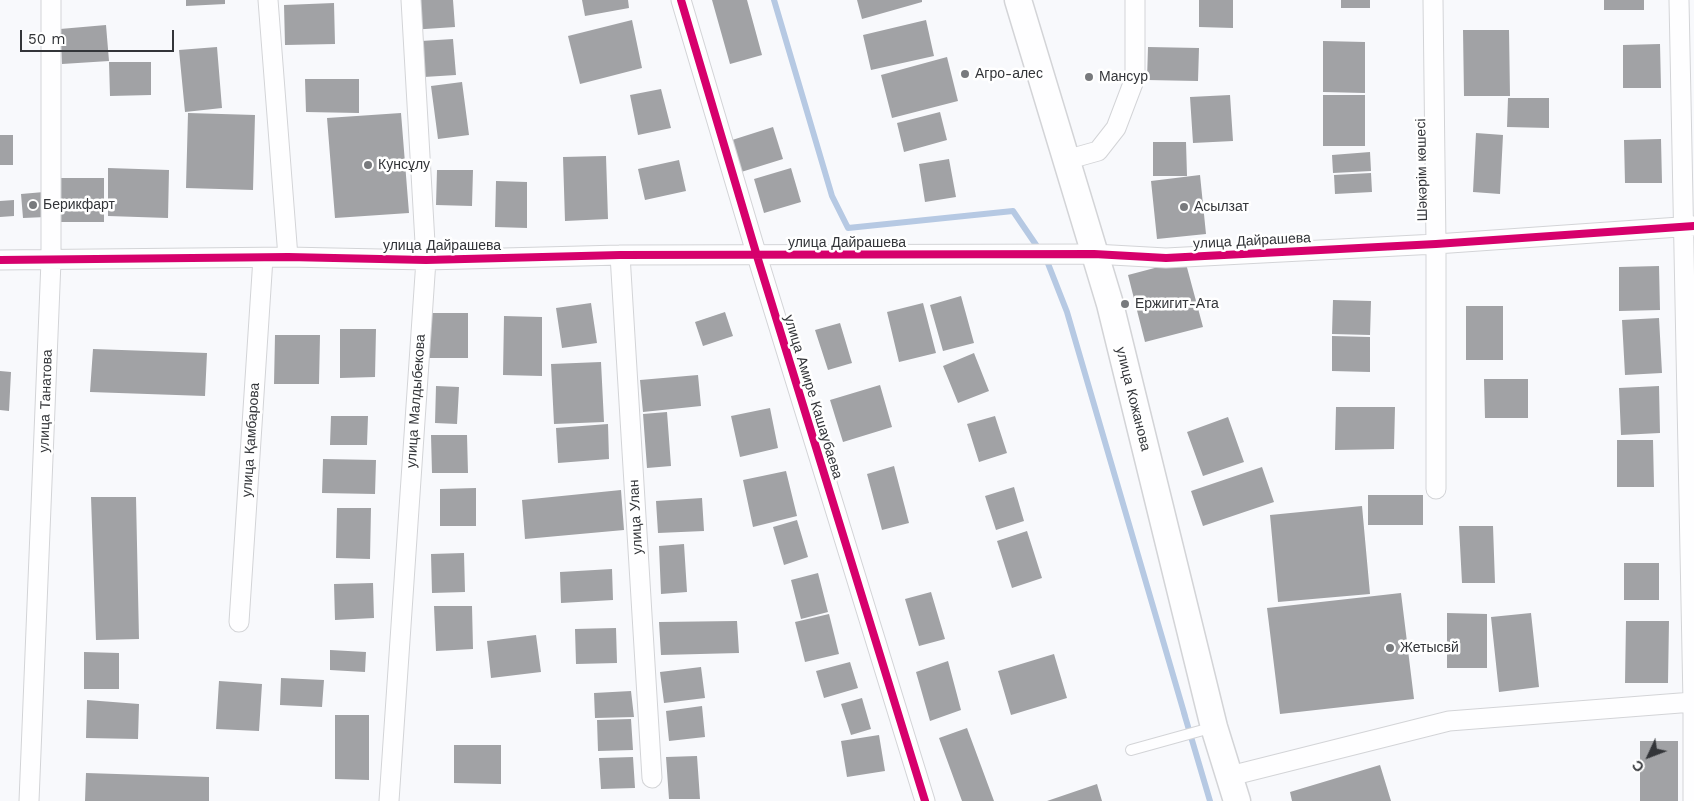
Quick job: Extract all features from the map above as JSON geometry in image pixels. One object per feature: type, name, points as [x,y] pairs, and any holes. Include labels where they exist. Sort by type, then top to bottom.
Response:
[{"type":"main road","name":"улица Кожанова","points":[[1018,0],[1110,304],[1214,727],[1238,801]]},
{"type":"street","name":"улица Танатова","points":[[30,801],[51,260],[51,0]]},
{"type":"street","points":[[268,0],[288,257]]},
{"type":"street","name":"улица Малдыбекова","points":[[389,801],[426,260],[411,0]]},
{"type":"street","name":"улица Амире Кашаубаева","points":[[681,0],[757,256],[925,801]]},
{"type":"street","points":[[1066,160],[1098,151],[1116,128],[1135,78],[1135,0]]},
{"type":"street","name":"Шәкәрім көшесі","points":[[1433,0],[1436,244],[1436,489]]},
{"type":"street","points":[[1679,0],[1689,226],[1693,801]]},
{"type":"street","name":"улица Дайрашева","points":[[0,260],[288,257],[426,260],[620,255],[1094,254],[1166,258],[1436,244],[1689,226]]},
{"type":"street","name":"улица Улан","points":[[620,255],[652,778]]},
{"type":"street","name":"улица Қамбарова","points":[[239,622],[263,258]]},
{"type":"street","points":[[1230,776],[1449,721],[1693,702]]},
{"type":"lane","points":[[1131,750],[1214,727]]},
{"type":"building","points":[[186,0],[225,0],[225,4],[186,6]]},
{"type":"building","points":[[408,0],[453,0],[455,27],[410,30]]},
{"type":"building","points":[[582,0],[628,0],[629,8],[585,16]]},
{"type":"building","points":[[712,0],[747,0],[762,55],[730,64]]},
{"type":"building","points":[[857,0],[922,0],[922,2],[862,19]]},
{"type":"building","points":[[1199,0],[1233,0],[1233,28],[1199,27]]},
{"type":"building","points":[[1341,0],[1370,0],[1370,8],[1341,8]]},
{"type":"building","points":[[1604,0],[1644,0],[1644,10],[1604,10]]},
{"type":"building","points":[[334,3],[335,44],[285,45],[284,5]]},
{"type":"building","points":[[632,20],[642,68],[580,84],[568,36]]},
{"type":"building","points":[[926,20],[934,56],[871,70],[863,35]]},
{"type":"building","points":[[106,25],[109,61],[62,64],[60,29]]},
{"type":"building","points":[[1463,30],[1509,30],[1510,96],[1464,96]]},
{"type":"building","points":[[453,39],[456,75],[424,77],[421,41]]},
{"type":"building","points":[[1323,41],[1365,42],[1365,93],[1323,92]]},
{"type":"building","points":[[1660,44],[1661,88],[1623,88],[1623,45]]},
{"type":"building","points":[[217,47],[222,108],[185,112],[179,50]]},
{"type":"building","points":[[1148,47],[1199,48],[1198,81],[1147,80]]},
{"type":"building","points":[[947,57],[958,101],[892,118],[881,75]]},
{"type":"building","points":[[109,62],[151,62],[151,95],[110,96]]},
{"type":"building","points":[[305,79],[359,79],[359,113],[306,112]]},
{"type":"building","points":[[462,82],[469,135],[438,139],[431,86]]},
{"type":"building","points":[[661,89],[671,128],[638,135],[630,95]]},
{"type":"building","points":[[1230,95],[1233,141],[1193,143],[1190,97]]},
{"type":"building","points":[[1323,95],[1365,95],[1365,146],[1323,146]]},
{"type":"building","points":[[1508,98],[1549,98],[1549,128],[1507,127]]},
{"type":"building","points":[[940,112],[947,140],[904,152],[897,123]]},
{"type":"building","points":[[188,113],[255,115],[253,190],[186,188]]},
{"type":"building","name":"Кунсұлу","points":[[401,113],[409,213],[335,218],[327,118]]},
{"type":"building","points":[[773,127],[783,159],[738,173],[729,141]]},
{"type":"building","points":[[1476,133],[1503,135],[1500,194],[1473,192]]},
{"type":"building","points":[[0,135],[13,135],[13,165],[0,165]]},
{"type":"building","points":[[1661,139],[1662,183],[1625,183],[1624,140]]},
{"type":"building","points":[[1153,142],[1186,142],[1187,176],[1153,176]]},
{"type":"building","points":[[1370,152],[1371,171],[1333,173],[1332,155]]},
{"type":"building","points":[[606,156],[608,219],[565,221],[563,157]]},
{"type":"building","points":[[949,159],[956,197],[925,202],[919,164]]},
{"type":"building","points":[[679,160],[686,191],[645,200],[638,169]]},
{"type":"building","points":[[108,168],[169,170],[168,218],[108,216]]},
{"type":"building","points":[[791,168],[801,202],[764,213],[754,179]]},
{"type":"building","points":[[437,170],[473,170],[472,206],[436,205]]},
{"type":"building","points":[[1371,173],[1372,192],[1335,194],[1334,175]]},
{"type":"building","points":[[1200,175],[1206,234],[1157,239],[1151,181]]},
{"type":"building","points":[[56,178],[104,178],[104,222],[56,222]]},
{"type":"building","points":[[496,181],[527,182],[527,228],[495,227]]},
{"type":"building","name":"Берикфарт","points":[[44,192],[46,217],[23,218],[21,194]]},
{"type":"building","points":[[14,200],[14,216],[0,217],[0,201]]},
{"type":"building","points":[[1185,260],[1203,327],[1145,342],[1128,275]]},
{"type":"building","points":[[1659,266],[1660,310],[1619,311],[1619,267]]},
{"type":"building","points":[[961,296],[974,343],[943,351],[930,305]]},
{"type":"building","points":[[1333,300],[1371,301],[1370,335],[1332,334]]},
{"type":"building","points":[[591,303],[597,343],[562,348],[556,308]]},
{"type":"building","points":[[923,303],[936,353],[899,362],[887,312]]},
{"type":"building","points":[[1466,306],[1503,306],[1503,360],[1466,360]]},
{"type":"building","points":[[725,312],[733,336],[703,346],[695,322]]},
{"type":"building","points":[[430,313],[468,313],[468,358],[429,358]]},
{"type":"building","points":[[504,316],[542,317],[542,376],[503,375]]},
{"type":"building","points":[[1659,318],[1662,373],[1625,375],[1622,320]]},
{"type":"building","points":[[840,323],[852,363],[828,370],[815,330]]},
{"type":"building","points":[[340,329],[376,329],[375,377],[340,378]]},
{"type":"building","points":[[275,335],[320,335],[319,384],[274,384]]},
{"type":"building","points":[[1332,336],[1370,337],[1370,372],[1332,371]]},
{"type":"building","points":[[93,349],[207,353],[205,396],[90,392]]},
{"type":"building","points":[[974,353],[989,391],[958,403],[943,366]]},
{"type":"building","points":[[601,362],[604,422],[554,424],[551,364]]},
{"type":"building","points":[[0,371],[11,372],[9,411],[0,410]]},
{"type":"building","points":[[698,375],[701,406],[643,412],[640,380]]},
{"type":"building","points":[[1484,379],[1528,379],[1528,418],[1485,418]]},
{"type":"building","points":[[880,385],[892,427],[843,442],[830,400]]},
{"type":"building","points":[[436,386],[459,387],[457,424],[435,423]]},
{"type":"building","points":[[1659,386],[1660,433],[1621,435],[1619,388]]},
{"type":"building","points":[[1336,407],[1395,407],[1394,449],[1335,450]]},
{"type":"building","points":[[770,408],[778,448],[740,457],[731,416]]},
{"type":"building","points":[[667,412],[671,466],[647,468],[643,414]]},
{"type":"building","points":[[331,416],[368,416],[367,445],[330,445]]},
{"type":"building","points":[[995,416],[1007,453],[979,462],[967,424]]},
{"type":"building","points":[[1228,417],[1244,462],[1203,476],[1187,432]]},
{"type":"building","points":[[608,424],[609,459],[558,463],[556,428]]},
{"type":"building","points":[[431,435],[467,435],[468,473],[432,473]]},
{"type":"building","points":[[1617,440],[1653,440],[1654,487],[1617,487]]},
{"type":"building","points":[[323,459],[376,460],[375,494],[322,493]]},
{"type":"building","points":[[894,466],[909,523],[882,530],[867,474]]},
{"type":"building","points":[[1262,467],[1274,502],[1203,526],[1191,491]]},
{"type":"building","points":[[786,471],[797,516],[753,527],[743,480]]},
{"type":"building","points":[[1014,487],[1024,521],[996,530],[985,496]]},
{"type":"building","points":[[476,488],[476,526],[440,526],[440,489]]},
{"type":"building","points":[[621,490],[624,530],[525,539],[522,500]]},
{"type":"building","points":[[1368,495],[1423,495],[1423,525],[1368,525]]},
{"type":"building","points":[[91,497],[136,497],[139,639],[96,640]]},
{"type":"building","points":[[702,498],[704,531],[658,533],[656,501]]},
{"type":"building","points":[[1362,506],[1370,594],[1278,602],[1270,515]]},
{"type":"building","points":[[337,508],[371,508],[370,559],[336,558]]},
{"type":"building","points":[[797,520],[808,557],[784,565],[773,527]]},
{"type":"building","points":[[1459,526],[1493,526],[1495,583],[1462,583]]},
{"type":"building","points":[[1027,531],[1042,578],[1012,588],[997,541]]},
{"type":"building","points":[[684,544],[687,592],[661,594],[659,546]]},
{"type":"building","points":[[464,553],[465,592],[432,593],[431,554]]},
{"type":"building","points":[[1624,563],[1659,563],[1659,600],[1624,600]]},
{"type":"building","points":[[612,569],[613,600],[561,603],[560,572]]},
{"type":"building","points":[[818,573],[828,612],[801,619],[791,580]]},
{"type":"building","points":[[373,583],[374,618],[335,620],[334,584]]},
{"type":"building","points":[[931,592],[945,639],[919,646],[905,599]]},
{"type":"building","points":[[1401,593],[1414,699],[1280,714],[1267,608]]},
{"type":"building","points":[[434,606],[472,606],[473,649],[436,651]]},
{"type":"building","points":[[1447,613],[1487,614],[1487,668],[1447,668]]},
{"type":"building","points":[[1531,613],[1539,687],[1499,692],[1491,617]]},
{"type":"building","points":[[829,614],[839,654],[805,662],[795,622]]},
{"type":"building","points":[[737,621],[739,653],[661,655],[659,622]]},
{"type":"building","points":[[1626,621],[1669,621],[1668,683],[1625,683]]},
{"type":"building","points":[[616,628],[617,663],[576,664],[575,629]]},
{"type":"building","points":[[536,635],[541,672],[491,678],[487,641]]},
{"type":"building","points":[[330,650],[366,652],[365,672],[330,670]]},
{"type":"building","points":[[84,652],[119,653],[119,689],[84,689]]},
{"type":"building","points":[[1054,654],[1067,698],[1011,715],[998,671]]},
{"type":"building","points":[[948,661],[961,710],[930,721],[916,672]]},
{"type":"building","points":[[850,662],[858,688],[824,698],[816,671]]},
{"type":"building","points":[[701,667],[705,698],[664,703],[660,672]]},
{"type":"building","points":[[281,678],[324,680],[322,707],[280,705]]},
{"type":"building","points":[[219,681],[262,684],[259,731],[216,729]]},
{"type":"building","points":[[631,691],[634,717],[595,718],[594,693]]},
{"type":"building","points":[[862,698],[871,729],[851,735],[841,704]]},
{"type":"building","points":[[87,700],[139,704],[138,739],[86,738]]},
{"type":"building","points":[[702,706],[705,737],[669,741],[666,711]]},
{"type":"building","points":[[335,715],[369,715],[369,780],[335,779]]},
{"type":"building","points":[[631,719],[633,750],[598,751],[597,720]]},
{"type":"building","points":[[967,728],[994,801],[962,801],[939,738]]},
{"type":"building","points":[[879,735],[885,771],[847,777],[841,741]]},
{"type":"building","points":[[1640,741],[1678,741],[1678,801],[1640,801]]},
{"type":"building","points":[[454,745],[501,745],[501,784],[454,783]]},
{"type":"building","points":[[697,756],[700,799],[669,799],[666,757]]},
{"type":"building","points":[[633,757],[635,788],[601,789],[599,758]]},
{"type":"building","points":[[1380,765],[1391,801],[1292,801],[1290,792]]},
{"type":"building","points":[[86,773],[209,777],[209,801],[85,801]]},
{"type":"building","points":[[1097,784],[1102,801],[1047,801]]},
{"type":"waterway","points":[[774,0],[832,196],[848,228],[1013,211],[1047,261],[1067,312],[1185,716]]},
{"type":"waterway","points":[[1184,713],[1210,801]]},
{"type":"cycle path","points":[[681,0],[757,256],[925,801]]},
{"type":"cycle path","points":[[0,260],[288,257],[426,260],[620,255],[1094,254],[1166,258],[1436,244],[1694,226]]},
{"type":"place","name":"Агро-алес","points":[[965,74]]},
{"type":"place","name":"Мансур","points":[[1089,77]]},
{"type":"place","name":"Кунсұлу","points":[[368,165]]},
{"type":"place","name":"Берикфарт","points":[[33,205]]},
{"type":"place","name":"Асылзат","points":[[1184,207]]},
{"type":"place","name":"Ержигит-Ата","points":[[1125,304]]},
{"type":"place","name":"Жетысвй","points":[[1390,648]]}]
